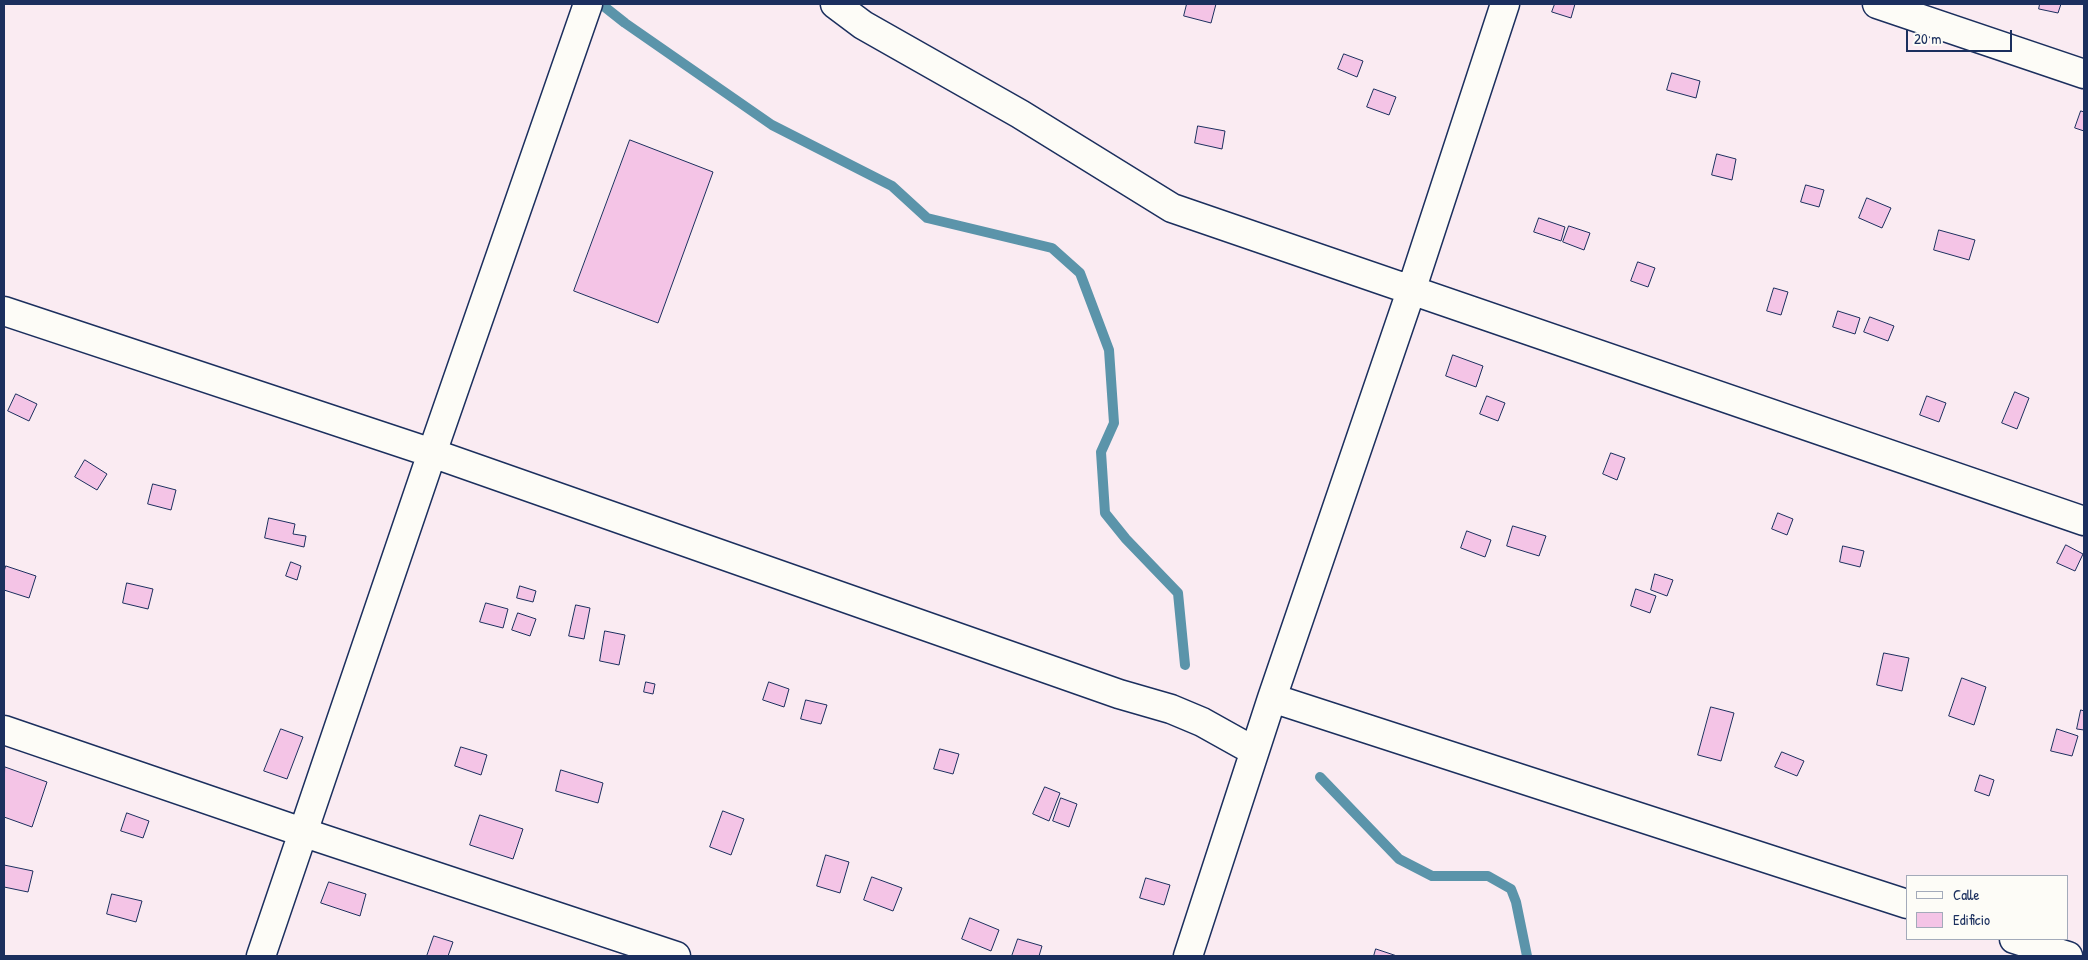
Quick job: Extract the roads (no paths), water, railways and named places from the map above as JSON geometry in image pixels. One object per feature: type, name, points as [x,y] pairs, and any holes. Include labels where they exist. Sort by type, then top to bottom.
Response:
[{"type":"street","points":[[261,956],[305,833],[432,453],[588,4]]},
{"type":"street","points":[[835,4],[863,25],[1020,114],[1172,208],[2084,521]]},
{"type":"street","points":[[1188,956],[1254,751],[1411,291],[1505,4]]},
{"type":"street","points":[[1877,4],[2084,74]]},
{"type":"street","points":[[4,312],[432,453],[1100,687],[1171,709],[1202,722],[1254,751]]},
{"type":"street","points":[[1272,698],[1906,904]]},
{"type":"street","points":[[4,730],[305,833],[676,956]]},
{"type":"street","points":[[2017,940],[2068,956]]},
{"type":"waterway","points":[[601,4],[625,23],[772,125],[892,186],[927,218],[1052,248],[1080,273],[1109,350],[1114,423],[1101,452],[1105,513],[1126,539],[1178,593],[1185,665]]},
{"type":"waterway","points":[[1320,777],[1399,859],[1432,876],[1488,876],[1511,889],[1516,902],[1527,956]]}]
